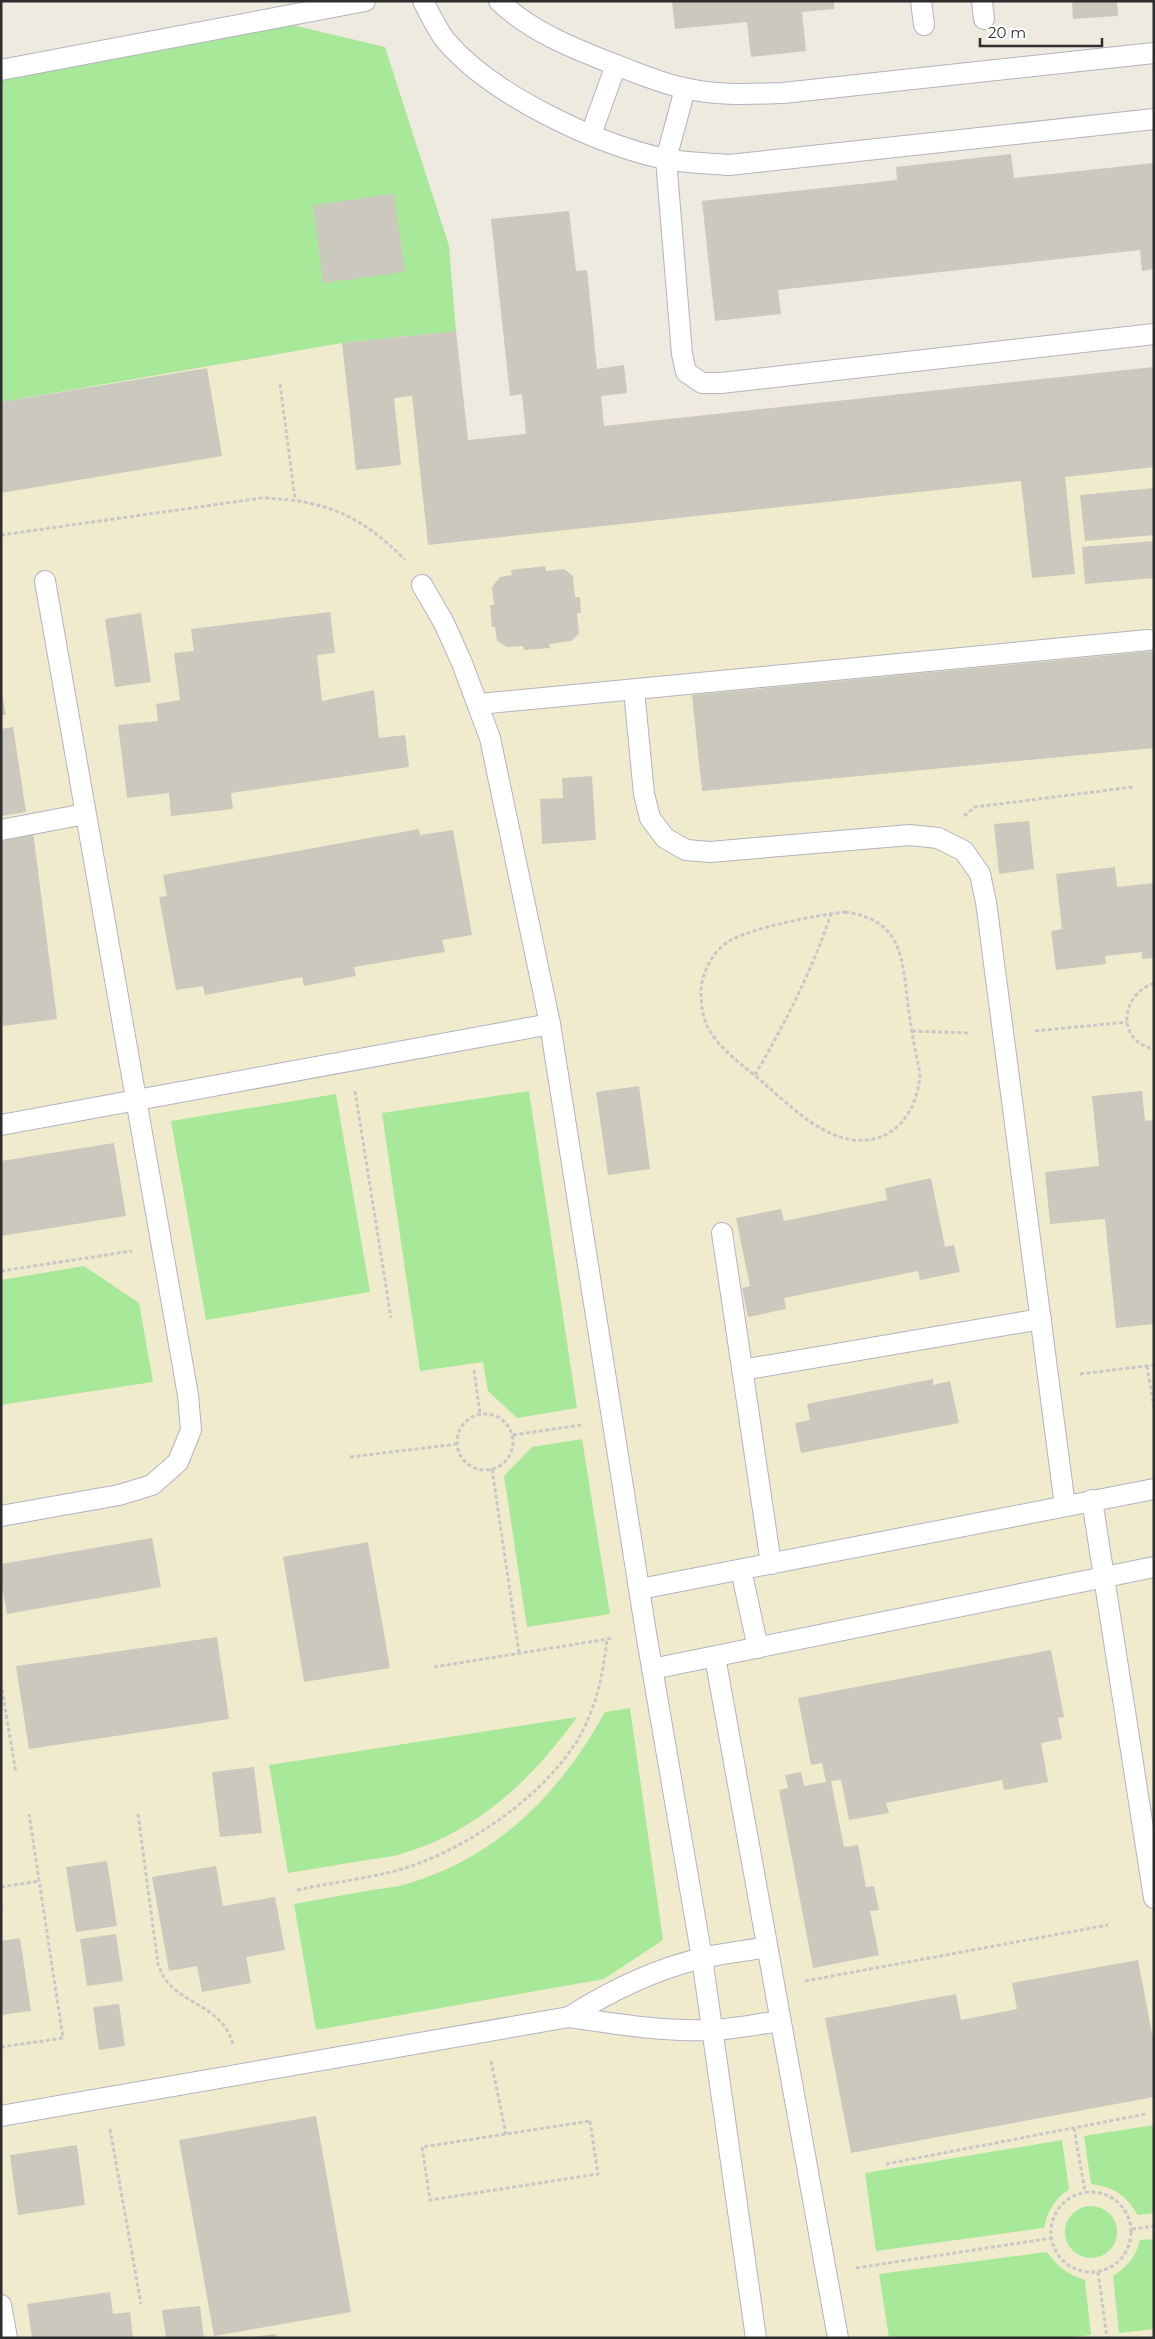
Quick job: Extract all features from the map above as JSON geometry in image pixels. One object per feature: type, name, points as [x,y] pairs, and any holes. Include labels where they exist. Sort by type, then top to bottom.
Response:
[{"type":"lane","points":[[1,70],[365,1]]},
{"type":"lane","points":[[423,1],[446,40],[490,80],[532,106],[591,134],[628,149],[666,159],[729,165],[1154,119]]},
{"type":"lane","points":[[499,1],[540,31],[577,50],[650,78],[685,88],[734,95],[783,93],[1154,53]]},
{"type":"lane","points":[[921,1],[924,25]]},
{"type":"lane","points":[[591,134],[616,65]]},
{"type":"lane","points":[[685,88],[666,159],[682,354],[686,372],[702,383],[721,383],[1154,334]]},
{"type":"lane","points":[[1,1516],[119,1496],[152,1485],[178,1462],[191,1430],[188,1395],[45,581]]},
{"type":"lane","points":[[422,585],[444,623],[479,704],[498,773],[550,1024],[646,1633],[702,1958],[756,2338]]},
{"type":"lane","points":[[479,704],[1148,640]]},
{"type":"lane","points":[[634,690],[644,794],[650,818],[665,838],[686,850],[710,852],[910,836],[938,838],[964,851],[980,874],[986,902],[1065,1506]]},
{"type":"lane","points":[[1,830],[85,814]]},
{"type":"lane","points":[[1,1125],[550,1024]]},
{"type":"lane","points":[[722,1233],[771,1564]]},
{"type":"lane","points":[[742,1370],[1041,1319]]},
{"type":"lane","points":[[640,1589],[1154,1489]]},
{"type":"lane","points":[[1092,1500],[1154,1898]]},
{"type":"lane","points":[[652,1669],[1154,1567]]},
{"type":"lane","points":[[742,1570],[758,1648]]},
{"type":"lane","points":[[715,1656],[838,2338]]},
{"type":"lane","points":[[569,2017],[633,1982],[702,1958],[768,1948]]},
{"type":"lane","points":[[1,2116],[569,2017],[639,2028],[713,2030],[780,2021]]},
{"type":"lane","points":[[1,2305],[7,2338]]},
{"type":"path","points":[[280,384],[295,499]]},
{"type":"path","points":[[1,535],[262,498],[295,499],[326,506],[368,528],[381,537],[404,560],[422,585]]},
{"type":"path","points":[[938,838],[975,807],[1133,786]]},
{"type":"path","points":[[845,912],[860,914],[873,920],[885,929],[901,952],[920,1073],[919,1091],[913,1108],[902,1122],[889,1132],[873,1139],[856,1140],[840,1137],[824,1130],[790,1106],[711,1033],[701,1009],[701,982],[711,958],[730,940],[754,931],[831,914],[845,912]]},
{"type":"path","points":[[755,1075],[789,1016],[820,947],[831,914]]},
{"type":"path","points":[[1154,983],[1141,988],[1132,997],[1127,1009],[1127,1022],[1131,1033],[1140,1043],[1154,1049]]},
{"type":"path","points":[[350,1061],[391,1318]]},
{"type":"path","points":[[1,1271],[161,1246]]},
{"type":"path","points":[[1048,1377],[1154,1365]]},
{"type":"path","points":[[1147,1366],[1154,1407]]},
{"type":"path","points":[[474,1370],[480,1414]]},
{"type":"path","points":[[480,1414],[491,1414],[501,1418],[513,1435],[513,1446],[510,1456],[502,1464],[492,1469],[482,1470],[473,1467],[459,1454],[458,1434],[462,1425],[470,1417],[480,1414]]},
{"type":"path","points":[[513,1435],[613,1420]]},
{"type":"path","points":[[350,1457],[457,1444]]},
{"type":"path","points":[[492,1469],[519,1653]]},
{"type":"path","points":[[434,1667],[646,1633]]},
{"type":"path","points":[[297,1890],[396,1871],[432,1858],[465,1841],[525,1799],[574,1747],[587,1722],[599,1686],[607,1639]]},
{"type":"path","points":[[1,1683],[16,1774]]},
{"type":"path","points":[[1,2047],[63,2038],[29,1814]]},
{"type":"path","points":[[138,1814],[158,1964],[165,1979],[176,1990],[223,2023],[233,2042],[240,2074]]},
{"type":"path","points":[[1,1886],[39,1881]]},
{"type":"path","points":[[1,1903],[2,1908]]},
{"type":"path","points":[[775,1986],[1108,1925]]},
{"type":"path","points":[[485,2031],[506,2134]]},
{"type":"path","points":[[104,2098],[140,2304]]},
{"type":"path","points":[[886,2164],[1146,2114]]},
{"type":"path","points":[[590,2122],[598,2174],[430,2200],[422,2147],[506,2134],[590,2122]]},
{"type":"path","points":[[1074,2128],[1084,2192]]},
{"type":"path","points":[[1084,2192],[1098,2192],[1110,2197],[1121,2205],[1128,2216],[1132,2229],[1130,2244],[1123,2257],[1112,2266],[1098,2272],[1086,2272],[1073,2268],[1063,2260],[1056,2250],[1052,2238],[1052,2226],[1056,2214],[1063,2204],[1073,2196],[1084,2192]]},
{"type":"path","points":[[1132,2229],[1154,2226]]},
{"type":"path","points":[[826,2272],[1052,2238]]},
{"type":"path","points":[[1098,2272],[1107,2338]]},
{"type":"shaded area","points":[[456,331],[469,440],[1154,367],[1154,2338],[1,2338],[1,402],[342,343]]},
{"type":"green space","points":[[288,24],[385,47],[449,246],[456,331],[342,343],[1,402],[1,77]]},
{"type":"green space","points":[[529,1091],[577,1408],[517,1418],[488,1391],[483,1362],[420,1371],[382,1113]]},
{"type":"green space","points":[[336,1094],[370,1292],[206,1320],[171,1121]]},
{"type":"green space","points":[[84,1266],[139,1303],[153,1382],[1,1405],[1,1280]]},
{"type":"green space","points":[[582,1439],[610,1614],[527,1627],[504,1476],[532,1447]]},
{"type":"green space","points":[[630,1708],[663,1940],[604,1979],[316,2030],[294,1904],[405,1884],[442,1871],[472,1856],[499,1838],[547,1794],[588,1741],[605,1712]]},
{"type":"green space","points":[[577,1717],[542,1761],[523,1781],[502,1800],[456,1831],[431,1843],[395,1856],[288,1873],[269,1765]]},
{"type":"green space","points":[[1154,2125],[1154,2213],[1138,2215],[1119,2193],[1091,2184],[1084,2136]]},
{"type":"green space","points":[[1062,2140],[1069,2189],[1052,2206],[1044,2228],[876,2251],[865,2173]]},
{"type":"green space","points":[[1086,2206],[1096,2206],[1106,2210],[1113,2217],[1117,2232],[1113,2247],[1106,2254],[1096,2258],[1086,2258],[1076,2254],[1069,2247],[1065,2237],[1065,2227],[1069,2217],[1076,2210]]},
{"type":"green space","points":[[1154,2239],[1154,2329],[1119,2333],[1113,2276],[1130,2261],[1136,2252],[1140,2240]]},
{"type":"green space","points":[[1047,2252],[1063,2269],[1085,2280],[1091,2335],[1067,2338],[889,2338],[879,2274]]},
{"type":"building","points":[[672,1],[834,1],[834,9],[802,12],[806,51],[751,57],[747,22],[675,29]]},
{"type":"building","points":[[1072,1],[1117,1],[1118,16],[1073,19]]},
{"type":"building","points":[[1011,154],[1014,178],[1154,163],[1154,269],[1142,271],[1140,250],[778,290],[781,314],[715,321],[702,201],[897,180],[896,167]]},
{"type":"building","points":[[394,194],[405,272],[323,283],[313,205]]},
{"type":"building","points":[[569,211],[576,271],[587,270],[597,369],[624,365],[627,393],[601,396],[604,426],[1154,367],[1154,467],[1065,477],[1075,574],[1032,578],[1021,481],[428,545],[412,396],[394,398],[401,465],[356,470],[342,343],[456,331],[468,440],[526,434],[522,394],[510,396],[491,219]]},
{"type":"building","points":[[207,368],[222,456],[1,493],[1,402]]},
{"type":"building","points":[[1154,488],[1154,535],[1085,541],[1080,495]]},
{"type":"building","points":[[1154,541],[1154,578],[1085,584],[1082,547]]},
{"type":"building","points":[[545,566],[546,571],[564,569],[573,576],[575,597],[580,597],[581,613],[577,613],[579,634],[571,641],[549,644],[550,648],[524,650],[523,646],[507,647],[497,641],[495,627],[492,627],[490,605],[494,605],[492,587],[500,577],[512,575],[511,570]]},
{"type":"building","points":[[330,612],[335,653],[317,655],[322,701],[374,690],[379,738],[405,735],[409,767],[231,793],[233,809],[171,816],[169,793],[127,798],[118,725],[158,721],[156,704],[180,700],[174,653],[194,651],[191,629]]},
{"type":"building","points":[[141,613],[151,682],[115,687],[105,619]]},
{"type":"building","points":[[1154,651],[1154,748],[702,791],[692,695]]},
{"type":"building","points":[[1,689],[6,715],[1,715]]},
{"type":"building","points":[[13,727],[26,812],[1,816],[1,729]]},
{"type":"building","points":[[592,776],[596,840],[542,844],[540,799],[563,798],[562,778]]},
{"type":"building","points":[[1029,821],[1034,869],[999,874],[994,824]]},
{"type":"building","points":[[419,829],[420,835],[453,830],[472,935],[442,940],[445,952],[354,967],[356,976],[304,986],[302,977],[205,995],[203,986],[176,990],[159,897],[167,896],[163,875]]},
{"type":"building","points":[[33,832],[57,1019],[3,1026],[1,1010],[1,836]]},
{"type":"building","points":[[1115,867],[1117,887],[1154,883],[1154,958],[1142,959],[1142,952],[1105,956],[1106,964],[1056,970],[1051,931],[1062,929],[1056,874]]},
{"type":"building","points":[[639,1086],[650,1169],[608,1175],[596,1092]]},
{"type":"building","points":[[1142,1091],[1145,1121],[1154,1120],[1154,1324],[1116,1328],[1105,1219],[1050,1224],[1045,1172],[1099,1166],[1092,1096]]},
{"type":"building","points":[[114,1143],[126,1216],[1,1236],[1,1161]]},
{"type":"building","points":[[931,1178],[945,1247],[954,1245],[960,1272],[920,1280],[918,1271],[784,1298],[786,1309],[748,1317],[742,1288],[750,1286],[736,1218],[781,1209],[784,1221],[887,1200],[885,1188]]},
{"type":"building","points":[[933,1379],[933,1385],[950,1381],[959,1423],[801,1453],[795,1423],[810,1420],[807,1404]]},
{"type":"building","points":[[152,1538],[161,1587],[7,1614],[1,1580],[1,1564]]},
{"type":"building","points":[[368,1542],[390,1668],[304,1682],[283,1557]]},
{"type":"building","points":[[217,1637],[229,1719],[29,1749],[16,1666]]},
{"type":"building","points":[[1051,1650],[1064,1717],[1058,1718],[1062,1739],[1041,1743],[1048,1782],[1004,1790],[1002,1780],[886,1803],[889,1813],[849,1820],[841,1780],[831,1781],[844,1847],[858,1845],[866,1887],[874,1886],[879,1910],[870,1911],[879,1955],[813,1968],[779,1790],[788,1788],[785,1775],[801,1772],[804,1786],[826,1782],[822,1763],[811,1765],[798,1698]]},
{"type":"building","points":[[254,1767],[262,1833],[220,1837],[212,1772]]},
{"type":"building","points":[[107,1861],[117,1926],[76,1932],[66,1867]]},
{"type":"building","points":[[216,1866],[223,1906],[275,1897],[285,1950],[246,1957],[251,1983],[202,1992],[197,1966],[169,1971],[152,1877]]},
{"type":"building","points":[[116,1934],[123,1981],[87,1986],[80,1939]]},
{"type":"building","points":[[20,1938],[31,2011],[1,2015],[1,1941]]},
{"type":"building","points":[[1138,1960],[1154,2044],[1154,2097],[851,2153],[825,2018],[956,1994],[961,2020],[1017,2009],[1012,1983]]},
{"type":"building","points":[[119,2004],[125,2046],[99,2050],[93,2007]]},
{"type":"building","points":[[316,2116],[351,2312],[214,2336],[179,2140]]},
{"type":"building","points":[[77,2145],[85,2205],[18,2215],[10,2155]]},
{"type":"building","points":[[110,2292],[113,2314],[130,2312],[133,2338],[32,2338],[27,2304]]},
{"type":"building","points":[[200,2306],[204,2338],[166,2338],[162,2310]]},
{"type":"building","points":[[276,2334],[277,2338],[252,2338],[252,2337]]}]
